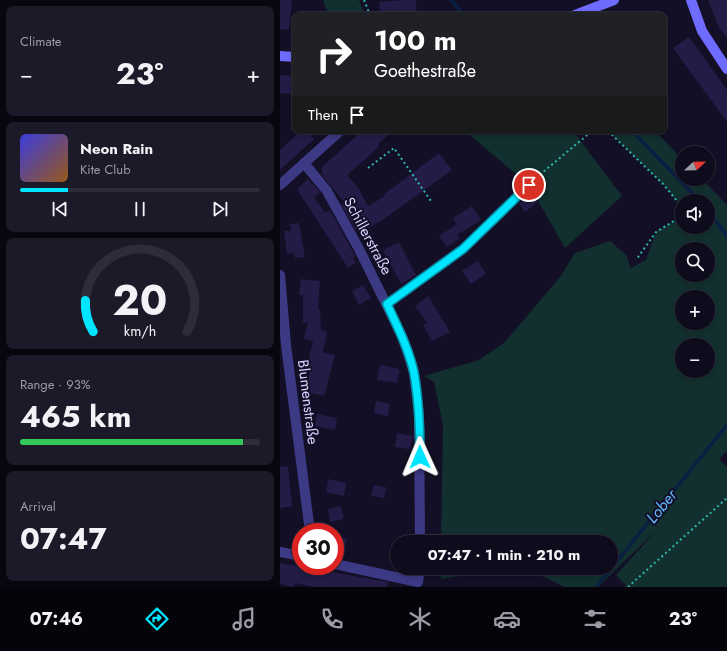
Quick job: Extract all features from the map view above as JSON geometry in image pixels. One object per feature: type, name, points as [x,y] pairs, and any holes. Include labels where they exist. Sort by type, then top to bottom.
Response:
[{"type":"street","points":[[583,12],[614,0]]},
{"type":"street","points":[[691,0],[702,31],[727,69]]},
{"type":"street","points":[[280,56],[292,57]]},
{"type":"street","points":[[280,185],[337,134]]},
{"type":"street","name":"Schillerstraße","points":[[304,163],[326,191],[359,249],[402,336],[414,372],[420,429],[420,535]]},
{"type":"street","points":[[387,304],[463,249],[529,185]]},
{"type":"street","name":"Blumenstraße","points":[[280,275],[286,345],[309,523]]},
{"type":"street","points":[[280,552],[292,554]]},
{"type":"street","points":[[344,566],[418,582],[419,575]]},
{"type":"path","points":[[364,0],[369,12]]},
{"type":"path","points":[[529,185],[588,134]]},
{"type":"path","points":[[611,134],[663,184],[682,207],[682,216],[656,232],[636,260]]},
{"type":"path","points":[[368,168],[394,148],[431,201]]},
{"type":"path","points":[[628,587],[727,498]]},
{"type":"green space","points":[[323,0],[359,0],[364,12],[328,12]]},
{"type":"green space","points":[[469,134],[575,134],[622,196],[565,248],[529,185]]},
{"type":"green space","points":[[611,134],[658,134],[675,152],[675,186],[709,186],[727,205],[727,451],[719,459],[727,467],[727,587],[627,587],[616,575],[618,575],[618,573],[657,530],[618,568],[618,535],[441,535],[443,425],[434,382],[424,376],[479,360],[505,342],[560,277],[575,253],[610,241],[626,255],[631,268],[646,260],[656,232],[675,220],[675,234],[715,234],[715,194],[675,194],[675,199],[663,184]]},
{"type":"green space","points":[[441,575],[464,575],[441,579]]},
{"type":"green space","points":[[541,575],[610,575],[598,587],[564,587]]},
{"type":"building","points":[[280,0],[292,0],[289,30],[280,29]]},
{"type":"building","points":[[416,0],[417,12],[381,12],[379,2]]},
{"type":"building","points":[[708,0],[727,0],[727,38],[719,28]]},
{"type":"building","points":[[689,37],[727,90],[727,122],[673,48]]},
{"type":"building","points":[[280,75],[292,76],[292,94],[280,93]]},
{"type":"building","points":[[298,134],[309,134],[314,139],[280,170],[280,150]]},
{"type":"building","points":[[359,134],[390,134],[378,144],[379,147],[347,175],[357,186],[368,206],[385,196],[383,195],[439,153],[452,170],[384,219],[364,231],[355,229],[341,204],[344,202],[322,175],[322,167]]},
{"type":"building","points":[[308,179],[320,192],[314,197],[325,213],[330,210],[355,256],[353,258],[356,263],[348,268],[297,189]]},
{"type":"building","points":[[531,193],[538,202],[525,212],[519,204]]},
{"type":"building","points":[[472,206],[481,220],[457,235],[460,238],[447,247],[439,236],[457,224],[453,218]]},
{"type":"building","points":[[299,223],[305,257],[295,258],[294,253],[287,254],[284,231],[291,231],[290,224]]},
{"type":"building","points":[[399,242],[416,275],[401,284],[383,250]]},
{"type":"building","points":[[478,261],[486,274],[471,284],[462,271]]},
{"type":"building","points":[[301,279],[320,281],[318,309],[320,309],[321,330],[327,332],[323,352],[335,355],[324,396],[305,392],[311,366],[307,365],[313,341],[304,339],[308,322],[303,323],[303,295],[299,295]]},
{"type":"building","points":[[363,285],[371,298],[359,305],[352,291]]},
{"type":"building","points":[[428,296],[450,332],[432,341],[423,325],[427,323],[415,306]]},
{"type":"building","points":[[380,365],[400,369],[397,383],[377,380]]},
{"type":"building","points":[[376,401],[390,404],[388,416],[374,413]]},
{"type":"building","points":[[317,414],[337,418],[335,430],[315,426]]},
{"type":"building","points":[[397,433],[413,436],[410,449],[395,447]]},
{"type":"building","points":[[288,466],[292,506],[280,508],[280,467]]},
{"type":"building","points":[[328,479],[346,483],[344,496],[326,492]]},
{"type":"building","points":[[374,485],[386,487],[384,498],[371,496]]},
{"type":"building","points":[[341,506],[344,519],[330,522],[328,509]]},
{"type":"building","points":[[344,538],[347,539],[344,553]]},
{"type":"building","points":[[280,563],[292,565],[292,575],[344,574],[388,582],[387,587],[315,587],[295,583],[293,587],[280,584]]},
{"type":"waterway","name":"Lober","points":[[451,0],[461,12]]},
{"type":"waterway","name":"Lober","points":[[635,134],[693,194]]},
{"type":"waterway","name":"Lober","points":[[715,220],[727,236]]},
{"type":"waterway","name":"Lober","points":[[596,587],[727,425]]},
{"type":"route","points":[[420,457],[419,415],[414,372],[402,336],[387,304],[463,249],[529,185]]}]
